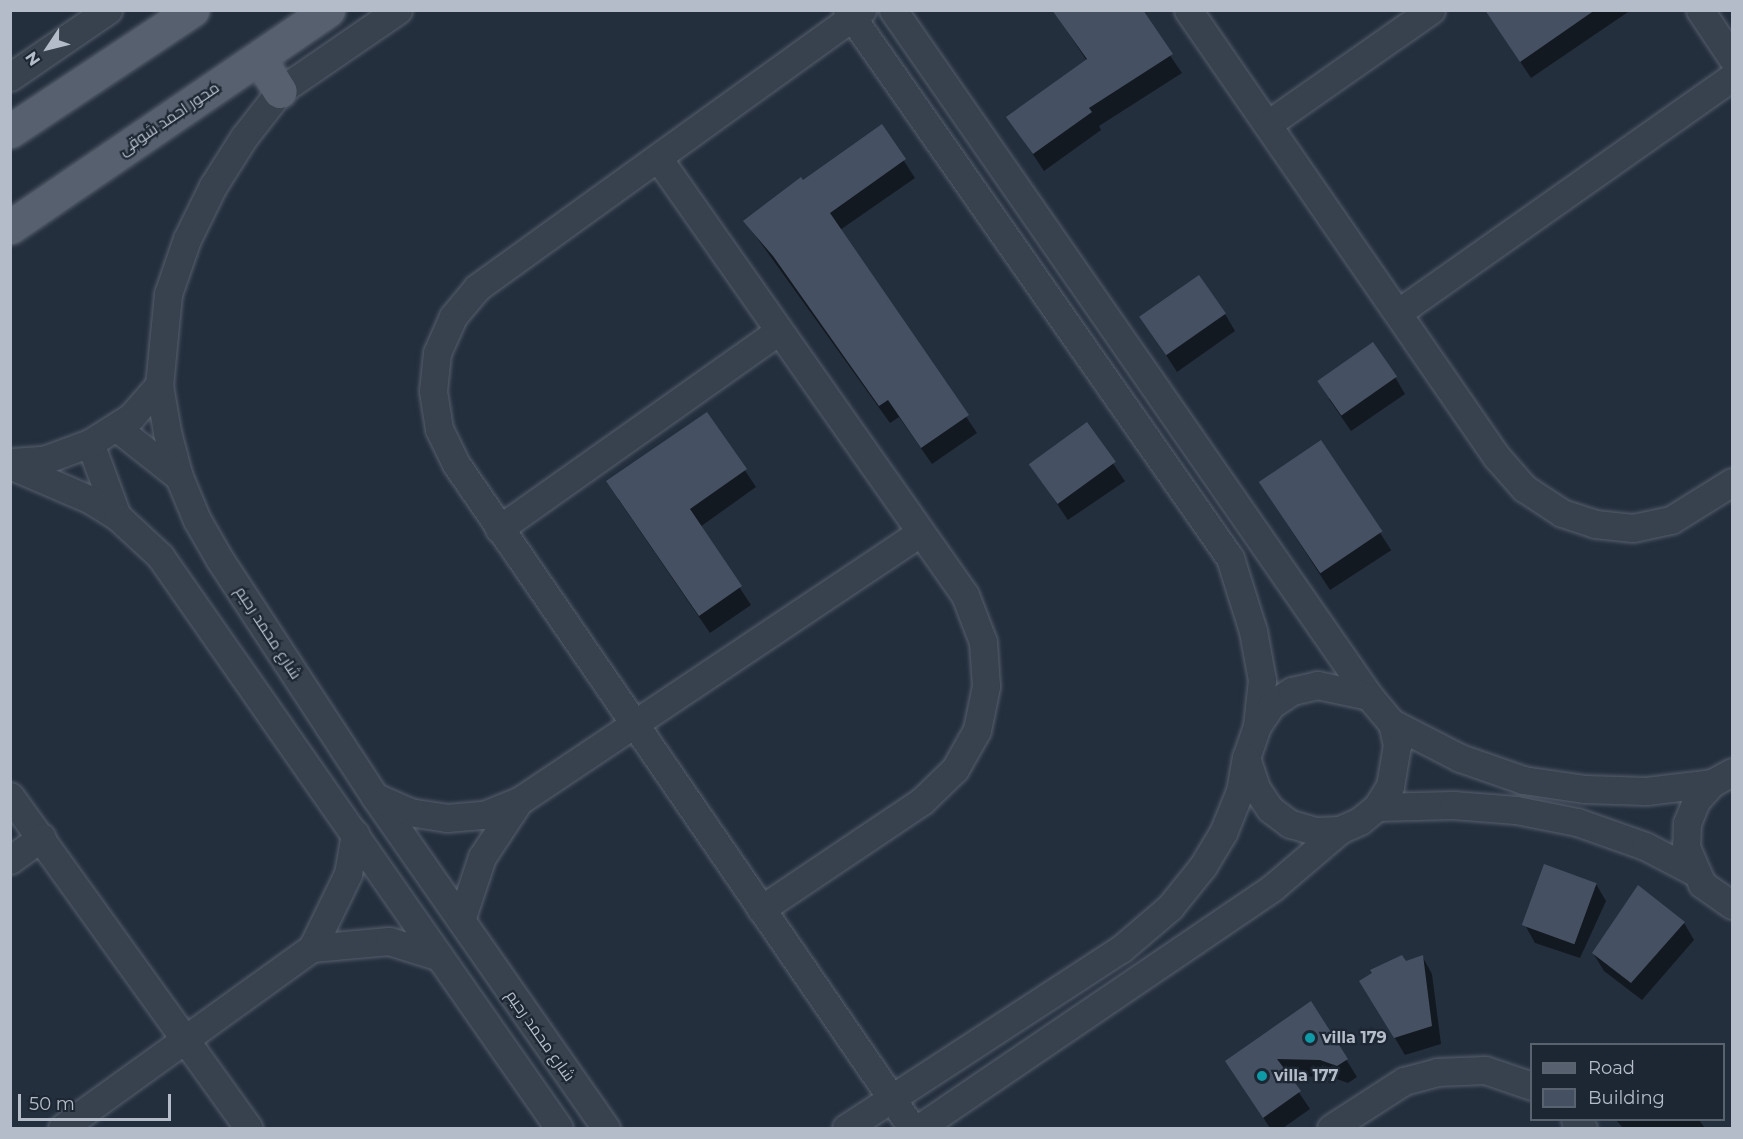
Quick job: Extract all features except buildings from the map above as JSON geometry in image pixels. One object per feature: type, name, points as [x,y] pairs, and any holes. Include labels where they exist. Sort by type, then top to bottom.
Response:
[{"type":"main road","points":[[10,131],[192,10]]},
{"type":"main road","name":"محور احمد شوقى","points":[[10,227],[328,10]]},
{"type":"main road","points":[[259,58],[280,91]]},
{"type":"street","points":[[10,76],[108,10]]},
{"type":"street","name":"شارع محمد رحيم","points":[[398,10],[280,91],[219,176],[187,239],[168,294],[159,385],[178,477],[197,520],[220,560],[375,797],[550,1051],[606,1128]]},
{"type":"street","points":[[893,10],[1369,696],[1392,723],[1460,758],[1523,780],[1585,789],[1646,791],[1722,778]]},
{"type":"street","points":[[1188,10],[1399,312],[1496,456],[1524,488],[1562,513],[1594,524],[1633,528],[1671,520],[1732,482]]},
{"type":"street","points":[[1268,124],[1431,10]]},
{"type":"street","points":[[1700,10],[1732,58]]},
{"type":"street","points":[[846,1128],[890,1097],[1121,949],[1170,907],[1203,866],[1223,833],[1240,791],[1246,758],[1257,726],[1262,680],[1253,632],[1230,558],[854,13],[477,288],[453,317],[437,353],[433,391],[440,429],[456,464],[633,725],[761,909],[890,1097],[912,1128]]},
{"type":"street","points":[[1399,312],[1732,77]]},
{"type":"street","points":[[658,158],[919,533],[965,595],[983,642],[986,686],[977,730],[955,770],[922,801],[761,909]]},
{"type":"street","points":[[499,529],[779,332]]},
{"type":"street","points":[[10,463],[44,460],[90,443],[117,428],[159,385]]},
{"type":"street","points":[[117,428],[178,477]]},
{"type":"street","points":[[90,443],[117,516]]},
{"type":"street","points":[[10,463],[91,500],[117,516],[160,556],[523,1073],[559,1128]]},
{"type":"street","points":[[375,797],[410,812],[447,818],[484,815],[519,801],[919,533]]},
{"type":"street","points":[[1257,726],[1271,705],[1292,691],[1317,685],[1369,696]]},
{"type":"street","points":[[920,1128],[1272,888],[1340,830],[1360,821],[1377,807],[1390,786],[1394,766],[1397,745],[1392,723]]},
{"type":"street","points":[[1246,758],[1256,788],[1270,809],[1290,824],[1314,831],[1340,830]]},
{"type":"street","points":[[1693,871],[1686,847],[1687,823],[1696,801],[1722,778]]},
{"type":"street","points":[[10,796],[42,837],[249,1128]]},
{"type":"street","points":[[461,920],[483,857],[519,801]]},
{"type":"street","points":[[1377,807],[1453,805],[1516,810],[1577,822],[1645,846],[1693,871],[1724,900],[1732,922]]},
{"type":"street","points":[[62,1128],[312,948],[348,874],[355,834]]},
{"type":"street","points":[[10,860],[42,837]]},
{"type":"street","points":[[312,948],[389,941],[440,957]]},
{"type":"street","points":[[523,1073],[550,1051]]},
{"type":"street","points":[[1331,1128],[1404,1081],[1437,1072],[1485,1070],[1530,1085]]},
{"type":"place","name":"villa 179","points":[[1310,1038]]},
{"type":"place","name":"villa 177","points":[[1262,1076]]}]
